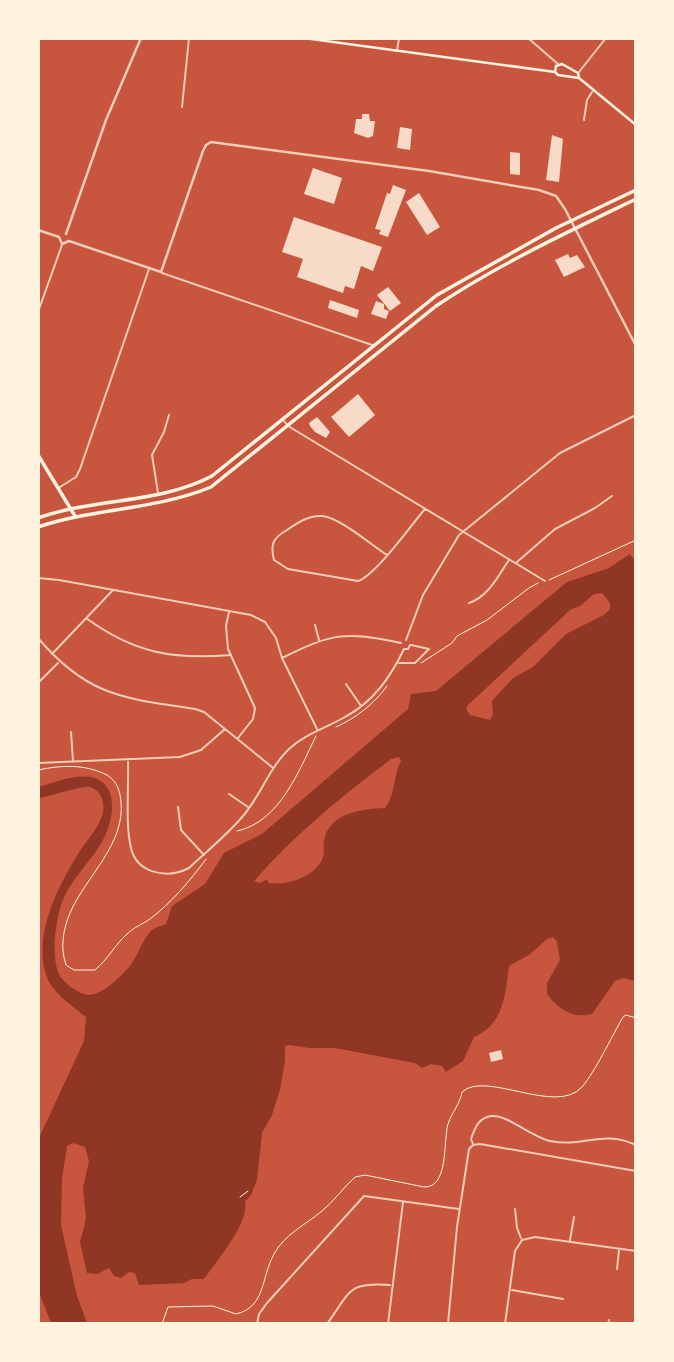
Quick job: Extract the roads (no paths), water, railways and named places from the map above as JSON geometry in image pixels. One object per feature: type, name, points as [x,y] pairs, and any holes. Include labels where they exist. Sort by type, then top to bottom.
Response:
[{"type":"main road","points":[[304,38],[555,72],[558,75],[579,78]]},
{"type":"main road","points":[[555,72],[558,64],[578,72],[579,78],[635,125]]},
{"type":"main road","points":[[38,519],[71,508],[184,488],[212,476],[445,290],[635,190]]},
{"type":"main road","points":[[38,527],[75,516],[173,499],[211,487],[436,306],[492,272],[635,199]]},
{"type":"main road","points":[[39,458],[75,516]]},
{"type":"street","points":[[69,241],[66,234],[102,130],[141,38]]},
{"type":"street","points":[[182,107],[189,38]]},
{"type":"street","points":[[397,51],[399,38]]},
{"type":"street","points":[[528,38],[558,64]]},
{"type":"street","points":[[578,72],[606,38]]},
{"type":"street","points":[[584,120],[587,100],[593,91]]},
{"type":"street","points":[[161,272],[205,147],[209,143],[429,171],[539,190],[558,198],[635,346]]},
{"type":"street","points":[[38,230],[59,237],[66,234]]},
{"type":"street","points":[[38,312],[62,244],[59,237]]},
{"type":"street","points":[[62,244],[69,241],[373,345]]},
{"type":"street","points":[[59,487],[76,477],[80,469],[149,268]]},
{"type":"street","points":[[158,493],[152,455],[169,415]]},
{"type":"street","points":[[282,658],[319,640],[339,635],[360,635],[401,643],[406,640],[423,595],[459,535],[564,451],[635,415]]},
{"type":"street","points":[[283,420],[288,426],[545,581]]},
{"type":"street","points":[[516,563],[555,529],[595,509],[612,495]]},
{"type":"street","points":[[387,555],[331,518],[319,516],[301,522],[276,536],[271,549],[274,560],[288,569],[354,581],[367,577],[387,555],[425,509]]},
{"type":"street","points":[[469,603],[480,598],[491,587],[509,559]]},
{"type":"street","points":[[38,578],[251,615],[265,622],[276,638],[282,658],[317,730]]},
{"type":"street","points":[[52,654],[113,590]]},
{"type":"street","points":[[229,611],[226,626],[231,655],[255,708],[253,719],[238,738]]},
{"type":"street","points":[[86,618],[125,643],[161,654],[200,658],[231,655]]},
{"type":"street","points":[[315,625],[319,640]]},
{"type":"street","points":[[38,638],[59,662],[85,681],[117,696],[195,709],[208,714],[273,767]]},
{"type":"street","points":[[397,662],[415,663],[429,649],[410,645],[406,640]]},
{"type":"street","points":[[401,643],[401,648],[404,649]]},
{"type":"street","points":[[128,759],[130,838],[135,857],[154,873],[180,873],[204,855],[245,814],[273,767],[291,747],[362,706],[381,688],[404,649],[408,649],[410,645]]},
{"type":"street","points":[[38,683],[59,662]]},
{"type":"street","points":[[346,684],[362,706]]},
{"type":"street","points":[[38,763],[188,755],[208,746],[226,728]]},
{"type":"street","points":[[71,732],[73,761]]},
{"type":"street","points":[[229,794],[248,808]]},
{"type":"street","points":[[178,807],[181,830],[204,855]]},
{"type":"street","points":[[473,1145],[471,1139],[477,1123],[495,1116],[504,1118],[531,1135],[555,1142],[610,1137],[635,1146]]},
{"type":"street","points":[[448,1324],[468,1149],[480,1144],[635,1171]]},
{"type":"street","points":[[257,1324],[259,1314],[267,1303],[364,1196],[460,1209]]},
{"type":"street","points":[[388,1324],[404,1201]]},
{"type":"street","points":[[515,1209],[517,1228],[522,1240]]},
{"type":"street","points":[[570,1242],[574,1217]]},
{"type":"street","points":[[505,1324],[514,1251],[522,1240],[535,1237],[635,1251]]},
{"type":"street","points":[[617,1269],[620,1249]]},
{"type":"street","points":[[327,1324],[357,1285],[391,1285]]},
{"type":"street","points":[[510,1290],[563,1298]]}]
